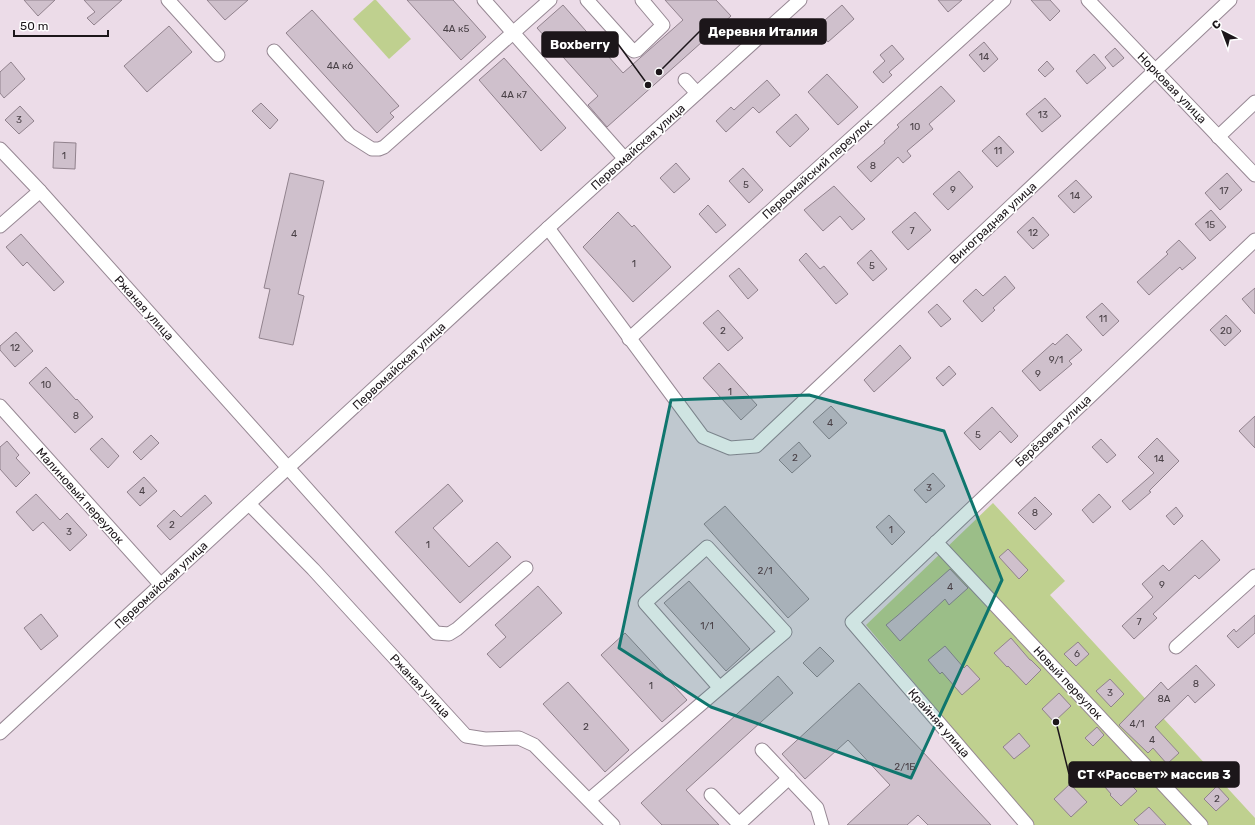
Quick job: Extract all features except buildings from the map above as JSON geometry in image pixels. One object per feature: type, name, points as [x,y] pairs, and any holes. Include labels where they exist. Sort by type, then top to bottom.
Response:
[{"type":"street","points":[[168,0],[218,55]]},
{"type":"street","points":[[484,0],[625,159]]},
{"type":"street","points":[[274,51],[350,135],[372,149],[379,149],[384,147],[550,0]]},
{"type":"street","points":[[586,0],[634,51],[637,50],[663,25],[642,0]]},
{"type":"street","name":"Первомайская улица","points":[[0,733],[548,228],[800,0]]},
{"type":"street","name":"Первомайский переулок","points":[[630,339],[1004,0]]},
{"type":"street","name":"Норковая улица","points":[[1088,0],[1255,175]]},
{"type":"street","name":"Виноградная улица","points":[[630,339],[703,437],[730,448],[756,446],[1230,0]]},
{"type":"street","points":[[686,80],[697,93]]},
{"type":"street","points":[[1218,137],[1255,102]]},
{"type":"street","name":"Ржаная улица","points":[[0,149],[40,191],[436,633],[448,634],[458,629],[526,568]]},
{"type":"street","points":[[0,226],[40,191]]},
{"type":"street","points":[[548,228],[630,339]]},
{"type":"street","name":"Берёзовая улица","points":[[852,622],[1255,240]]},
{"type":"street","name":"Малиновый переулок","points":[[0,406],[161,585]]},
{"type":"street","name":"Ржаная улица","points":[[249,504],[312,569],[466,736],[485,739],[519,738],[534,745],[613,825]]},
{"type":"street","name":"Новый переулок","points":[[936,542],[1201,825]]},
{"type":"street","points":[[589,800],[785,632],[707,547],[645,602],[719,687]]},
{"type":"street","points":[[1176,646],[1255,576]]},
{"type":"street","name":"Крайняя улица","points":[[852,622],[1026,825]]},
{"type":"street","points":[[762,750],[817,808],[822,825]]},
{"type":"street","points":[[710,795],[740,825],[789,778]]},
{"type":"highlighted area","points":[[809,395],[944,431],[1002,580],[911,778],[711,707],[619,648],[671,400]]},
{"type":"green space","points":[[374,0],[376,0],[411,39],[389,59],[353,19]]},
{"type":"green space","points":[[993,503],[1065,581],[1050,595],[1255,818],[1255,825],[1033,825],[866,625]]},
{"type":"place","name":"Деревня Италия","points":[[659,72]]},
{"type":"place","name":"Boxberry","points":[[648,85]]},
{"type":"place","name":"СТ «Рассвет» массив 3","points":[[1056,722]]}]
